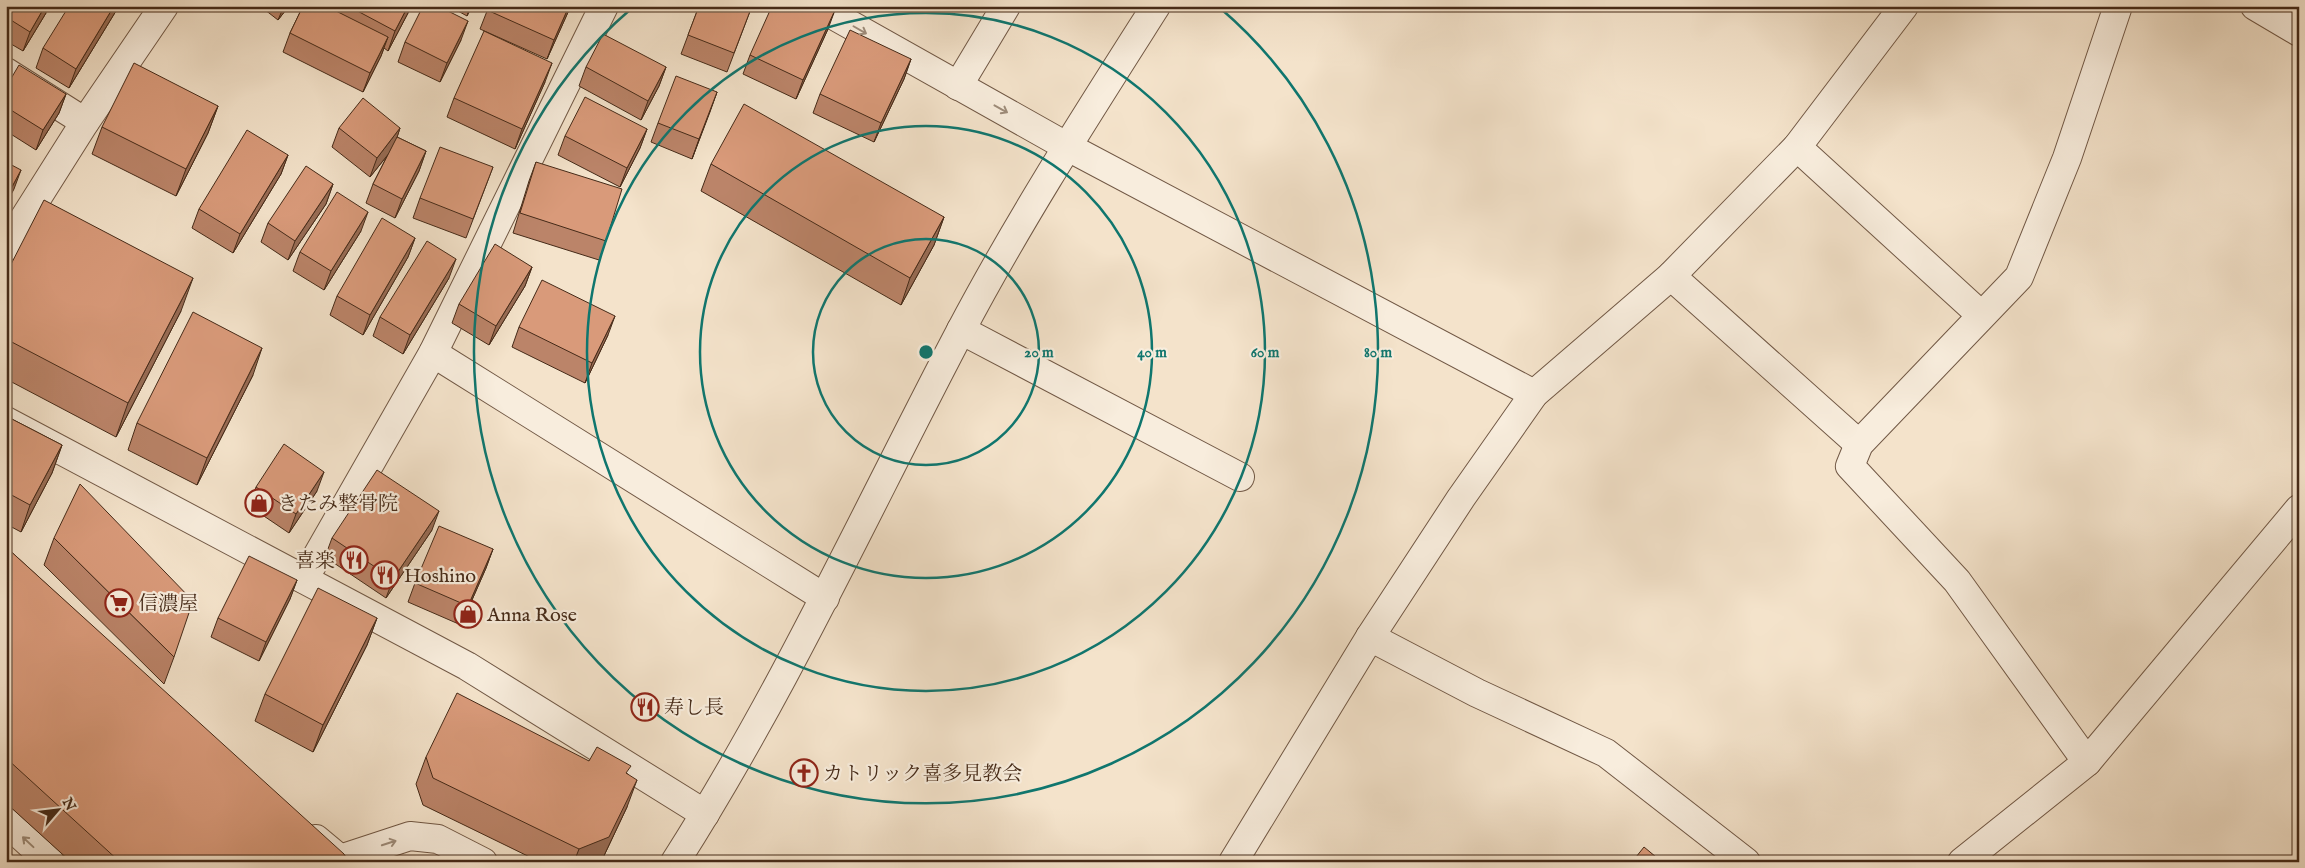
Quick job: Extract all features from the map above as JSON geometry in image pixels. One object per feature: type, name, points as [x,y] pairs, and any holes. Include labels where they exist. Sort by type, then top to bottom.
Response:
[{"type":"street","points":[[6,247],[85,122],[164,6]]},
{"type":"street","points":[[304,579],[433,354],[604,6]]},
{"type":"street","points":[[818,6],[1066,146],[1534,394]]},
{"type":"street","points":[[958,86],[1006,6]]},
{"type":"street","points":[[675,862],[706,814],[825,598],[961,330],[1066,146],[1156,6]]},
{"type":"street","points":[[1233,862],[1370,637],[1461,498],[1534,394],[1671,276],[1797,147],[1904,6]]},
{"type":"street","points":[[2087,762],[1957,581],[1850,466],[1859,444],[2019,277],[2067,158],[2118,6]]},
{"type":"street","points":[[2255,6],[2299,32]]},
{"type":"street","points":[[6,72],[85,122]]},
{"type":"street","points":[[1797,147],[1981,315]]},
{"type":"street","points":[[35,201],[59,216]]},
{"type":"street","points":[[1671,276],[1859,444]]},
{"type":"street","points":[[961,330],[1240,477]]},
{"type":"street","points":[[433,354],[825,598]]},
{"type":"street","points":[[6,422],[467,666],[706,814]]},
{"type":"street","points":[[1962,862],[2087,762],[2299,509]]},
{"type":"street","points":[[1370,637],[1477,693],[1606,753],[1746,862]]},
{"type":"street","points":[[6,822],[50,862]]},
{"type":"street","points":[[296,823],[340,859],[410,836],[438,839],[483,862]]},
{"type":"building","points":[[6,6],[45,6],[30,32],[6,17]]},
{"type":"building","points":[[69,6],[114,6],[76,69],[43,48]]},
{"type":"building","points":[[303,6],[326,6],[388,37],[370,73],[290,33]]},
{"type":"building","points":[[348,6],[408,6],[395,31]]},
{"type":"building","points":[[423,6],[438,6],[468,21],[447,63],[405,42]]},
{"type":"building","points":[[489,6],[569,6],[554,40],[487,10]]},
{"type":"building","points":[[699,6],[752,6],[734,53],[688,35]]},
{"type":"building","points":[[772,6],[827,6],[835,10],[803,80],[750,55]]},
{"type":"building","points":[[850,30],[911,59],[881,123],[820,94]]},
{"type":"building","points":[[484,31],[552,63],[522,129],[454,98]]},
{"type":"building","points":[[603,34],[666,67],[648,101],[586,67]]},
{"type":"building","points":[[134,63],[218,106],[186,169],[102,127]]},
{"type":"building","points":[[19,65],[66,94],[43,130],[6,107],[6,87]]},
{"type":"building","points":[[676,76],[717,92],[699,139],[658,123]]},
{"type":"building","points":[[585,97],[647,129],[627,168],[565,136]]},
{"type":"building","points":[[363,98],[400,128],[377,158],[339,128]]},
{"type":"building","points":[[744,104],[944,217],[910,278],[711,164]]},
{"type":"building","points":[[247,130],[288,155],[240,234],[199,209]]},
{"type":"building","points":[[397,137],[426,151],[402,199],[373,184]]},
{"type":"building","points":[[440,147],[493,167],[473,219],[420,198]]},
{"type":"building","points":[[6,162],[21,170],[6,198]]},
{"type":"building","points":[[536,162],[622,189],[606,241],[520,213]]},
{"type":"building","points":[[306,166],[333,184],[295,241],[268,223]]},
{"type":"building","points":[[337,192],[368,212],[331,271],[300,252]]},
{"type":"building","points":[[44,200],[193,278],[128,403],[6,339],[6,274]]},
{"type":"building","points":[[382,218],[415,238],[370,315],[337,296]]},
{"type":"building","points":[[427,241],[456,259],[410,335],[380,317]]},
{"type":"building","points":[[495,244],[532,267],[496,326],[459,304]]},
{"type":"building","points":[[542,280],[615,316],[592,363],[519,327]]},
{"type":"building","points":[[193,312],[262,348],[207,458],[137,423]]},
{"type":"building","points":[[6,416],[62,445],[30,505],[6,492]]},
{"type":"building","points":[[284,444],[324,472],[296,514],[256,487]]},
{"type":"building","points":[[377,470],[439,511],[393,579],[332,538]]},
{"type":"building","points":[[80,484],[193,601],[174,657],[54,538]]},
{"type":"building","points":[[439,526],[493,549],[468,606],[415,583]]},
{"type":"building","points":[[6,547],[344,854],[349,862],[120,862],[6,758]]},
{"type":"building","points":[[249,556],[297,580],[266,642],[218,618]]},
{"type":"building","points":[[318,588],[377,618],[323,725],[265,694]]},
{"type":"building","points":[[457,693],[589,761],[597,747],[631,766],[626,773],[637,780],[609,837],[579,849],[433,778],[426,757]]},
{"type":"building","points":[[1644,847],[1662,862],[1632,862]]},
{"type":"place","name":"きたみ整骨院","points":[[259,503]]},
{"type":"place","name":"喜楽","points":[[354,560]]},
{"type":"place","name":"Hoshino","points":[[385,575]]},
{"type":"place","name":"信濃屋","points":[[119,603]]},
{"type":"place","name":"Anna Rose","points":[[468,614]]},
{"type":"place","name":"寿し長","points":[[645,707]]},
{"type":"place","name":"カトリック喜多見教会","points":[[804,773]]}]
